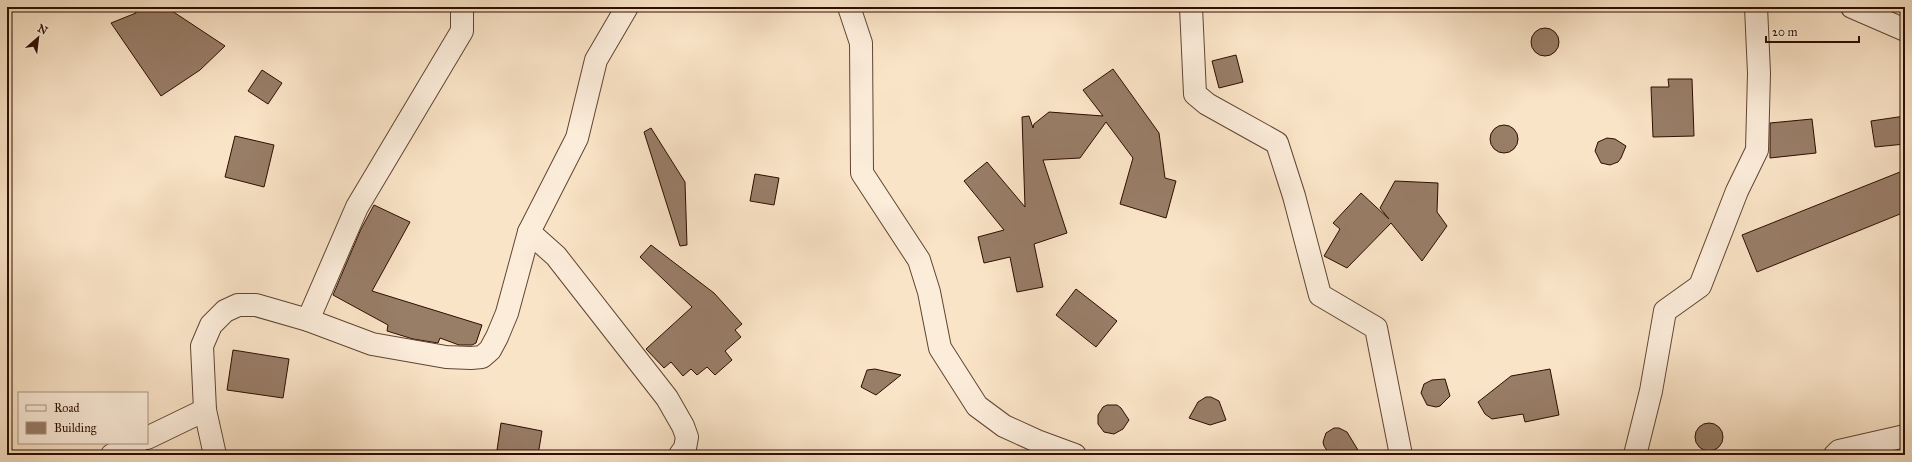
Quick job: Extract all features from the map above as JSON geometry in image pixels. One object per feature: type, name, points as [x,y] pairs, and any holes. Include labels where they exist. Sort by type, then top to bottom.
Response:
[{"type":"street","points":[[308,320],[357,206],[462,31],[462,7]]},
{"type":"street","points":[[215,455],[205,410],[202,346],[211,325],[225,311],[238,305],[256,304],[308,320],[372,344],[446,356],[471,358],[482,357],[490,350],[507,313],[529,232],[577,138],[596,60],[627,7]]},
{"type":"street","points":[[849,7],[861,43],[862,173],[919,260],[929,292],[940,348],[977,406],[1004,426],[1036,441],[1076,455]]},
{"type":"street","points":[[1191,7],[1195,94],[1207,104],[1277,143],[1294,196],[1320,295],[1376,328],[1401,455]]},
{"type":"street","points":[[1635,455],[1651,391],[1665,311],[1700,286],[1737,191],[1757,150],[1759,73],[1756,7]]},
{"type":"street","points":[[1852,7],[1905,30]]},
{"type":"street","points":[[529,232],[556,256],[666,398],[683,426],[687,437],[685,448],[680,455]]},
{"type":"street","points":[[148,438],[205,410]]},
{"type":"street","points":[[1835,455],[1839,451],[1905,436]]},
{"type":"street","points":[[112,455],[135,444]]},
{"type":"building","points":[[134,7],[166,7],[225,46],[200,70],[161,96],[111,23],[136,13]]},
{"type":"building","points":[[1545,28],[1555,32],[1559,42],[1555,52],[1545,56],[1535,52],[1531,42],[1535,32]]},
{"type":"building","points":[[1236,55],[1243,82],[1219,88],[1212,61]]},
{"type":"building","points":[[1113,69],[1159,133],[1165,178],[1176,181],[1166,218],[1120,204],[1133,158],[1106,122],[1080,158],[1043,160],[1067,233],[1034,244],[1043,287],[1017,292],[1010,257],[984,263],[978,237],[1004,230],[964,181],[987,162],[1025,207],[1022,117],[1029,116],[1033,128],[1034,124],[1049,112],[1103,116],[1083,90]]},
{"type":"building","points":[[262,70],[282,83],[268,104],[248,91]]},
{"type":"building","points":[[1668,79],[1692,79],[1694,136],[1653,137],[1651,87],[1669,87]]},
{"type":"building","points":[[1905,116],[1905,144],[1875,147],[1871,121]]},
{"type":"building","points":[[1812,119],[1816,153],[1770,158],[1770,123]]},
{"type":"building","points":[[1504,125],[1514,129],[1518,139],[1514,149],[1504,153],[1494,149],[1490,139],[1494,129]]},
{"type":"building","points":[[651,128],[685,182],[687,245],[680,246],[644,132]]},
{"type":"building","points":[[235,136],[274,145],[264,187],[225,177]]},
{"type":"building","points":[[1607,138],[1615,139],[1626,146],[1618,162],[1610,165],[1601,163],[1595,151],[1598,142]]},
{"type":"building","points":[[1905,170],[1905,212],[1757,272],[1742,235]]},
{"type":"building","points":[[755,174],[779,178],[774,205],[750,201]]},
{"type":"building","points":[[1395,181],[1438,183],[1437,212],[1447,226],[1422,261],[1391,223],[1347,268],[1324,256],[1340,229],[1333,223],[1361,193],[1389,219],[1380,208]]},
{"type":"building","points":[[374,205],[410,222],[372,291],[482,325],[476,343],[472,345],[459,345],[440,338],[438,343],[413,339],[387,331],[388,325],[333,295],[361,229]]},
{"type":"building","points":[[651,245],[714,293],[742,324],[735,330],[741,337],[725,351],[732,360],[715,375],[707,367],[697,375],[691,369],[683,376],[671,362],[664,368],[646,349],[692,307],[640,257]]},
{"type":"building","points":[[1076,289],[1117,321],[1096,347],[1056,315]]},
{"type":"building","points":[[233,350],[289,359],[283,398],[227,390]]},
{"type":"building","points":[[875,369],[901,375],[876,395],[861,387],[867,370]]},
{"type":"building","points":[[1550,369],[1559,415],[1525,422],[1523,414],[1492,419],[1485,414],[1478,402],[1511,376]]},
{"type":"building","points":[[1445,379],[1450,396],[1440,406],[1436,407],[1427,405],[1421,393],[1424,384],[1432,380]]},
{"type":"building","points":[[1206,397],[1211,397],[1219,401],[1226,420],[1210,425],[1189,418],[1198,402]]},
{"type":"building","points":[[1107,405],[1117,405],[1121,408],[1129,420],[1123,429],[1114,434],[1104,432],[1098,424],[1098,415],[1103,407]]},
{"type":"building","points":[[501,423],[542,431],[538,455],[524,455],[497,450]]},
{"type":"building","points":[[1709,423],[1719,427],[1723,437],[1719,447],[1709,451],[1699,447],[1695,437],[1699,427]]},
{"type":"building","points":[[1334,428],[1339,428],[1347,432],[1361,455],[1330,455],[1323,442],[1326,433]]}]
